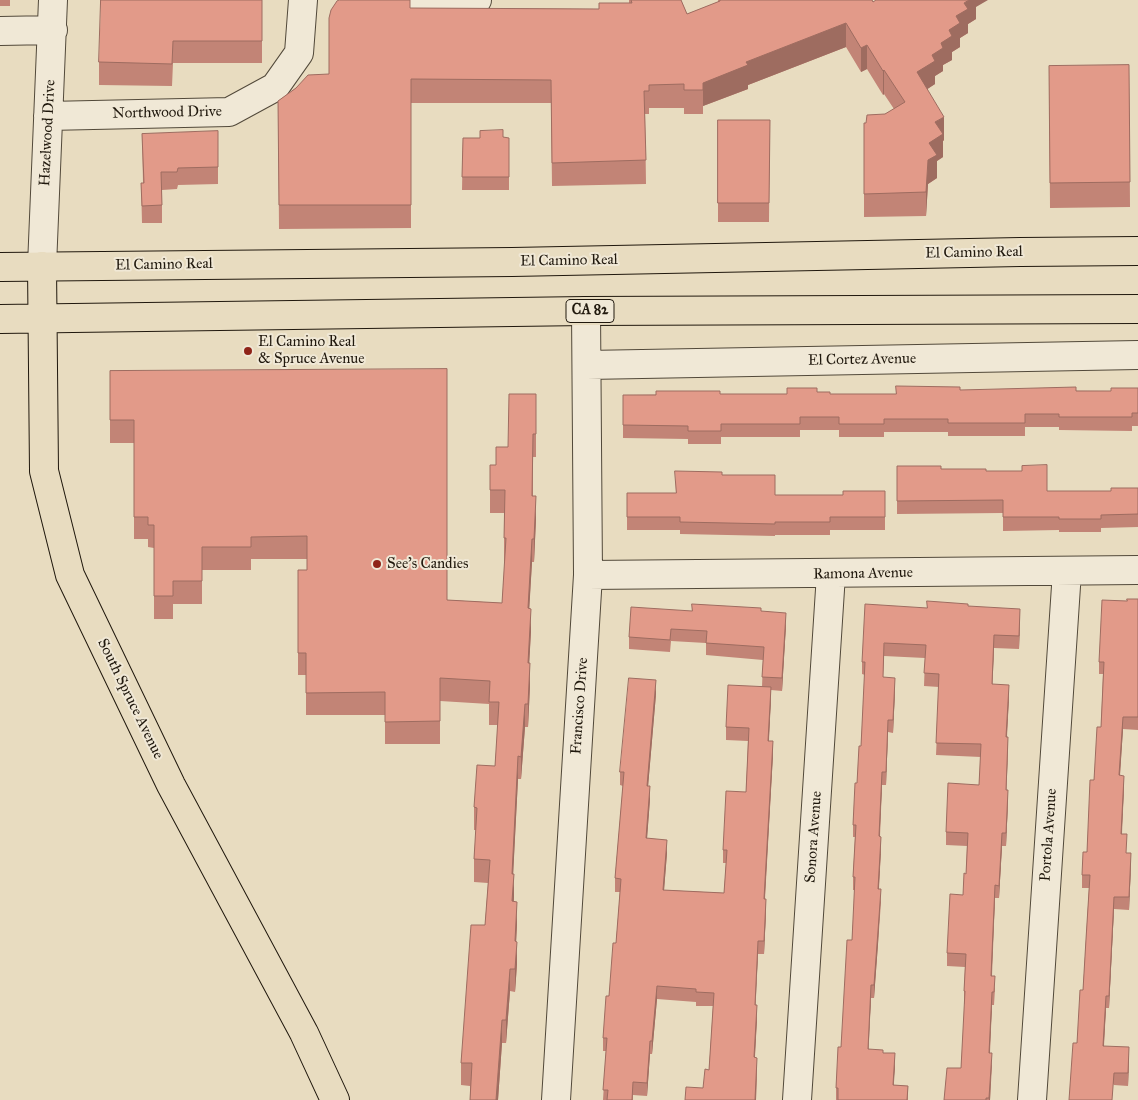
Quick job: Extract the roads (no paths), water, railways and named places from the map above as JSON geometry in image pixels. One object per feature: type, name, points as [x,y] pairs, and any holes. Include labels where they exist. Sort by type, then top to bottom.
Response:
[{"type":"main road","name":"El Camino Real","points":[[0,266],[494,262],[1020,252],[1138,252]]},
{"type":"main road","name":"South Spruce Avenue","points":[[42,266],[44,471],[70,575],[172,785],[304,1033],[335,1100]]},
{"type":"main road","name":"CA 82","points":[[0,319],[586,311],[1138,308]]},
{"type":"street","name":"Hazelwood Drive","points":[[42,266],[53,0]]},
{"type":"street","name":"Northwood Drive","points":[[48,116],[230,112],[275,87],[299,53],[303,0]]},
{"type":"street","points":[[404,0],[429,2],[477,0]]},
{"type":"street","points":[[0,31],[53,30]]},
{"type":"street","name":"Francisco Drive","points":[[556,1100],[588,575],[586,311]]},
{"type":"street","name":"El Cortez Avenue","points":[[587,365],[1138,356]]},
{"type":"street","name":"Ramona Avenue","points":[[588,575],[1138,570]]},
{"type":"street","name":"Portola Avenue","points":[[1032,1100],[1066,571]]},
{"type":"street","name":"Sonora Avenue","points":[[797,1100],[831,574]]},
{"type":"place","name":"El Camino Real & Spruce Avenue","points":[[248,351]]},
{"type":"place","name":"See's Candies","points":[[377,564]]}]
